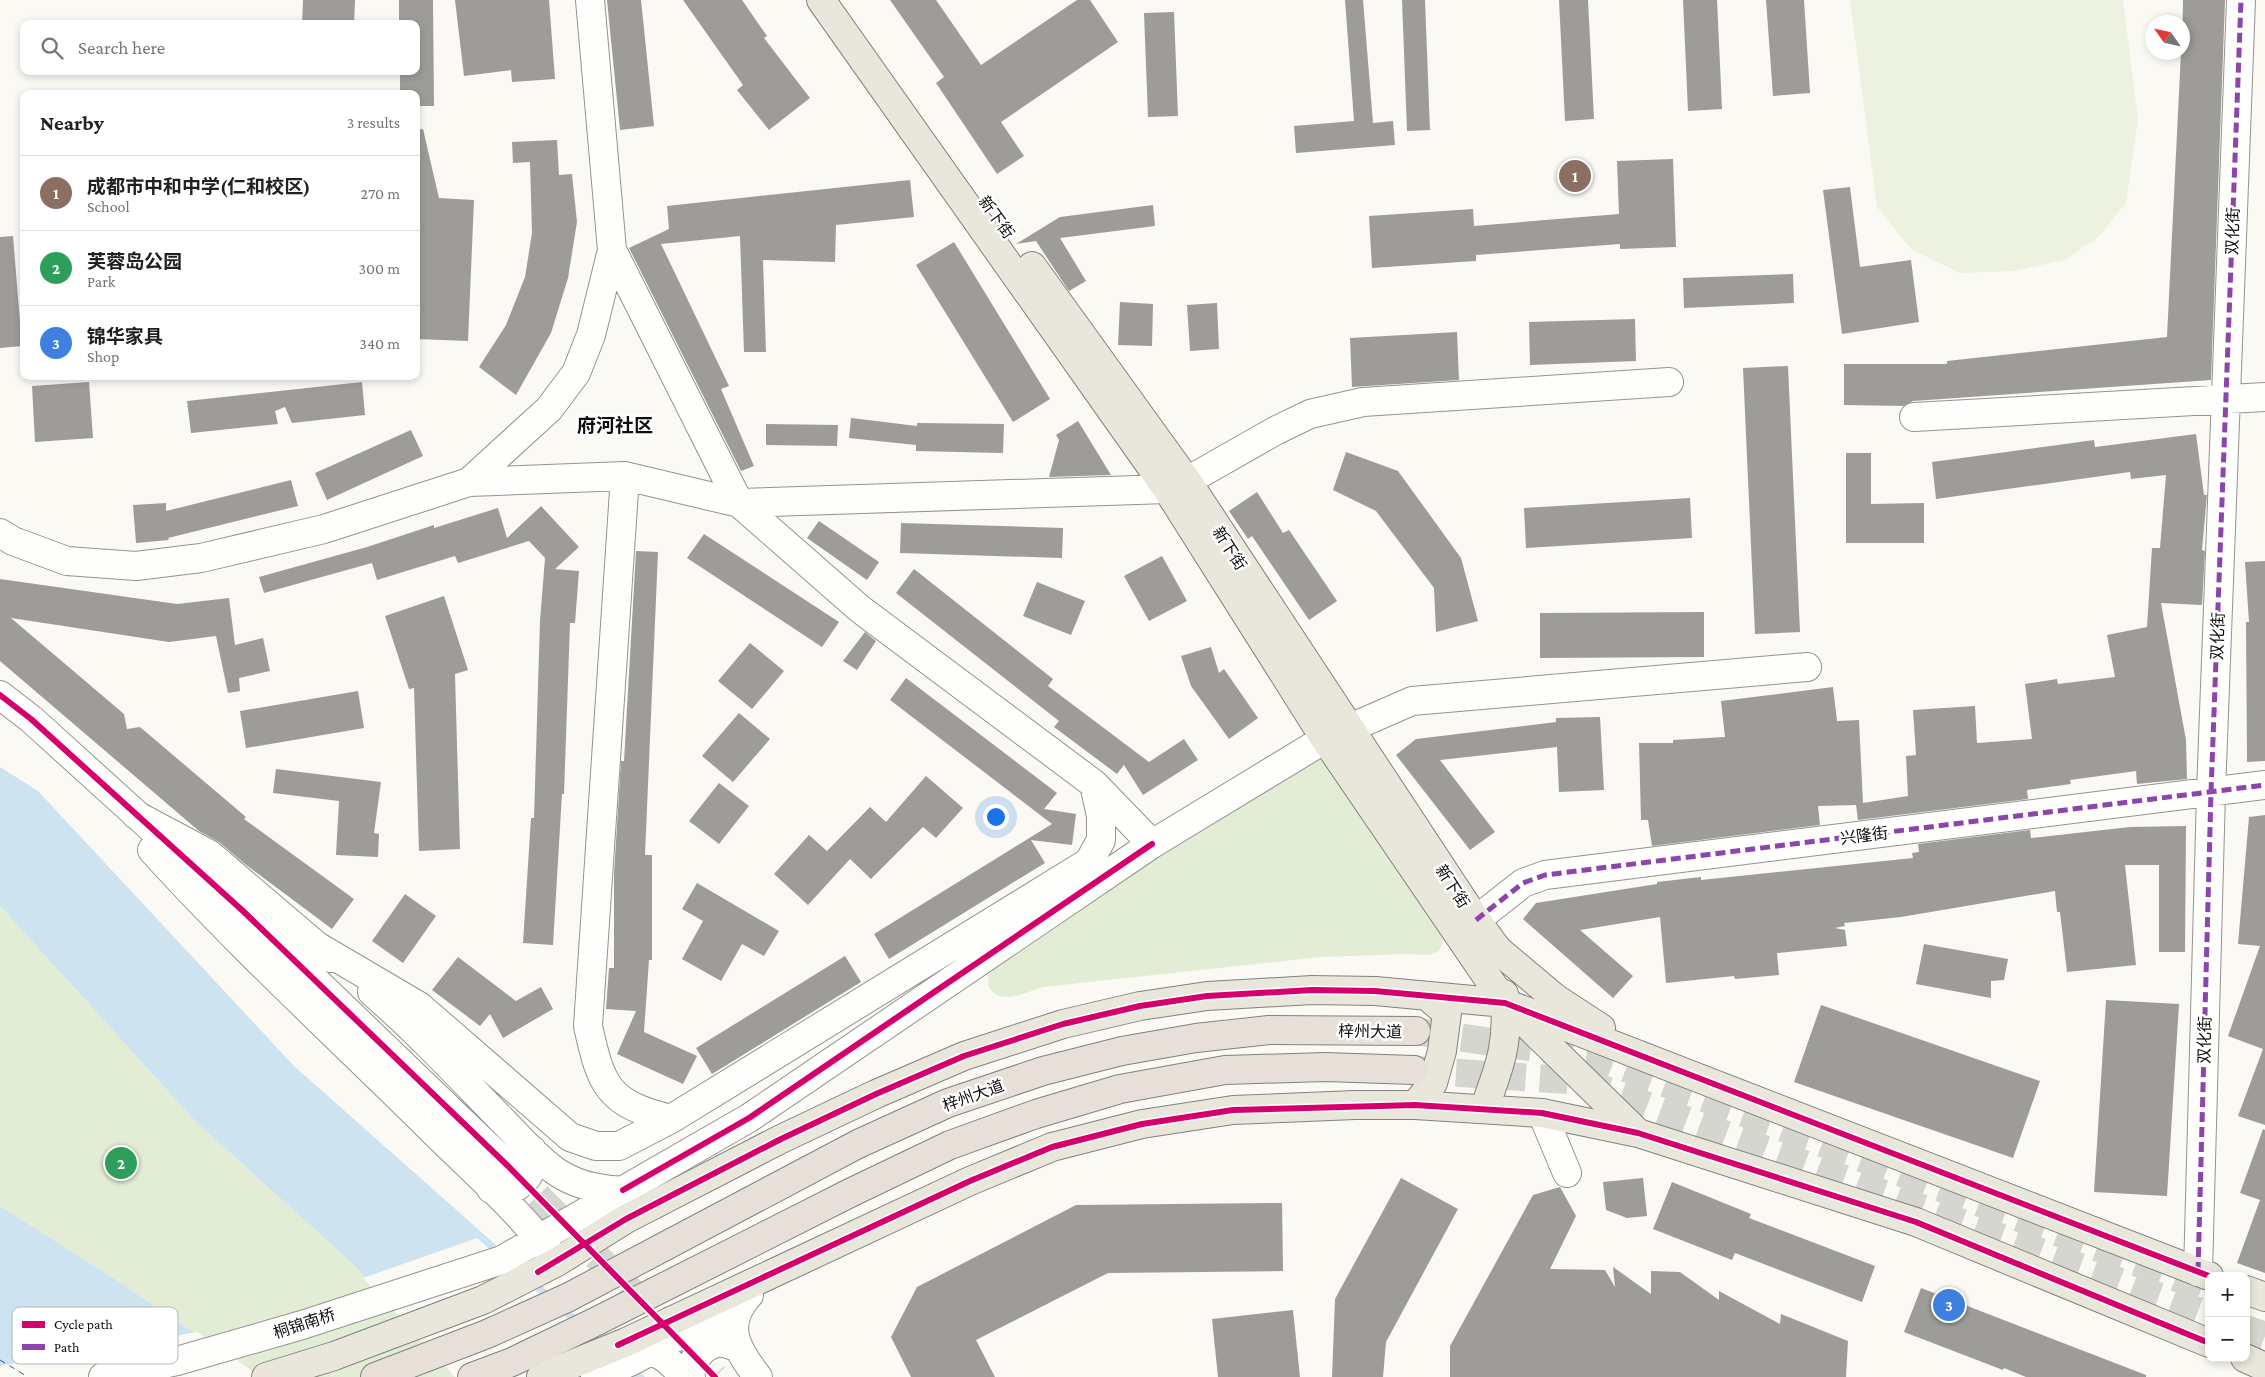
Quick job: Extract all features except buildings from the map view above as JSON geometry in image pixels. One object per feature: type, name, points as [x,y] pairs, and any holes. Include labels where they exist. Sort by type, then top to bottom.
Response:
[{"type":"highway","name":"梓州大道","points":[[375,1377],[486,1334],[569,1297],[858,1144],[948,1103],[1043,1071],[1122,1051],[1196,1038],[1269,1030],[1416,1031]]},
{"type":"highway","points":[[472,1377],[512,1362],[597,1321],[941,1149],[1036,1114],[1120,1089],[1225,1070],[1325,1067],[1414,1070]]},
{"type":"main road","name":"新下街","points":[[821,0],[1177,485]]},
{"type":"main road","name":"新下街","points":[[842,0],[1177,485],[1337,734],[1505,1003],[1638,1133]]},
{"type":"main road","name":"新下街","points":[[1337,734],[1498,950],[1555,998],[1650,1060]]},
{"type":"main road","points":[[1484,1109],[1503,1059],[1506,1031],[1505,1003],[1498,950]]},
{"type":"main road","points":[[266,1377],[334,1356],[483,1300],[548,1267],[626,1219],[779,1140],[876,1094],[964,1056],[1063,1024],[1140,1006],[1207,996],[1312,990],[1375,991],[1505,1003],[2204,1274]]},
{"type":"main road","points":[[1415,1105],[1433,1083],[1442,1051],[1446,1023],[1447,1013],[1428,997]]},
{"type":"main road","points":[[541,1377],[632,1350],[768,1276],[970,1181],[1052,1147],[1142,1124],[1232,1110],[1415,1105],[1542,1113],[1638,1133],[1916,1222],[2205,1341]]},
{"type":"main road","points":[[2250,1291],[2265,1297]]},
{"type":"main road","points":[[2250,1360],[2265,1367]]},
{"type":"street","points":[[469,482],[549,409],[576,373],[591,335],[612,250],[590,0]]},
{"type":"street","name":"双化街","points":[[2204,1274],[2211,792],[2241,0]]},
{"type":"street","points":[[612,250],[739,503],[860,610],[1094,784],[1152,844]]},
{"type":"street","points":[[0,533],[13,541],[67,561],[136,566],[201,558],[324,529],[469,482],[625,476],[739,503],[1177,485],[1310,414],[1364,402],[1669,382]]},
{"type":"street","points":[[1914,417],[2265,397]]},
{"type":"street","points":[[625,476],[588,1026],[596,1063],[608,1088],[624,1104],[648,1114],[671,1119]]},
{"type":"street","name":"桐锦南桥","points":[[178,1362],[294,1327],[502,1260],[749,1118],[1152,844],[1337,734],[1412,701],[1808,667]]},
{"type":"street","points":[[0,695],[31,719],[243,911],[508,1166]]},
{"type":"street","points":[[318,946],[419,1006],[570,1136],[596,1146],[619,1146],[671,1119],[1089,862],[1101,840],[1101,816],[1094,784]]},
{"type":"street","name":"兴隆街","points":[[1476,920],[1523,883],[1545,875],[2265,785]]},
{"type":"street","points":[[136,814],[209,854],[318,946],[399,1015],[532,1150],[559,1174],[575,1182],[598,1188],[623,1190],[693,1185]]},
{"type":"street","points":[[136,814],[150,849],[212,916],[540,1238],[548,1267]]},
{"type":"street","points":[[1542,1113],[1567,1173]]},
{"type":"street","points":[[491,1189],[512,1190],[525,1180],[531,1172],[534,1161],[532,1150]]},
{"type":"street","points":[[758,1377],[736,1347],[733,1333],[735,1317],[745,1300],[768,1276]]},
{"type":"street","points":[[595,1377],[632,1350],[745,1300]]},
{"type":"street","points":[[690,1377],[693,1363],[699,1353],[709,1346],[723,1343],[736,1347]]},
{"type":"street","points":[[632,1350],[674,1365],[685,1377]]},
{"type":"street","name":"桐锦南桥","points":[[103,1377],[167,1364]]},
{"type":"green space","points":[[1850,0],[2123,0],[2138,119],[2126,203],[2098,237],[2065,260],[2013,271],[1960,273],[1911,249],[1877,207]]},
{"type":"green space","points":[[1320,749],[1445,938],[1439,951],[1430,955],[1321,957],[1043,987],[1008,997],[996,994],[991,990],[988,980],[993,964]]},
{"type":"green space","points":[[0,906],[195,1121],[354,1265],[459,1377],[259,1377],[178,1322],[178,1307],[156,1307],[0,1206]]},
{"type":"water","points":[[0,767],[38,791],[294,1066],[645,1377],[459,1377],[354,1265],[195,1121],[0,906]]},
{"type":"water","points":[[0,1206],[156,1307],[12,1307],[12,1364],[178,1364],[178,1322],[259,1377],[0,1377]]},
{"type":"pier","points":[[477,1238],[631,1375],[627,1377],[455,1377],[363,1278]]},
{"type":"pier","points":[[197,1332],[261,1377],[0,1377],[0,1366],[12,1364],[178,1364],[178,1335]]},
{"type":"ferry route","points":[[0,1360],[28,1377]]},
{"type":"tunnel","points":[[1420,1032],[1594,1056],[2205,1288]]},
{"type":"tunnel","points":[[1414,1070],[1581,1081],[2205,1314]]},
{"type":"tunnel","points":[[508,1166],[715,1377]]},
{"type":"tunnel","points":[[2250,1330],[2265,1336]]},
{"type":"marked path","points":[[2198,1272],[2211,792],[2241,0]]},
{"type":"marked path","points":[[1476,920],[1523,883],[1545,875],[2265,785]]},
{"type":"cycle path","points":[[0,695],[31,719],[243,911],[508,1166],[715,1377]]},
{"type":"cycle path","points":[[623,1190],[749,1118],[1152,844]]},
{"type":"cycle path","points":[[538,1272],[626,1219],[779,1140],[876,1094],[964,1056],[1063,1024],[1140,1006],[1207,996],[1312,990],[1375,991],[1505,1003],[2205,1274]]},
{"type":"cycle path","points":[[618,1345],[970,1181],[1052,1147],[1142,1124],[1233,1110],[1415,1105],[1542,1113],[1638,1133],[1916,1222],[2205,1341]]},
{"type":"place","name":"成都市中和中学(仁和校区)","points":[[1575,176]]},
{"type":"place","name":"芙蓉岛公园","points":[[121,1163]]},
{"type":"place","name":"锦华家具","points":[[1949,1305]]},
{"type":"district","name":"府河社区","points":[[615,425]]}]
